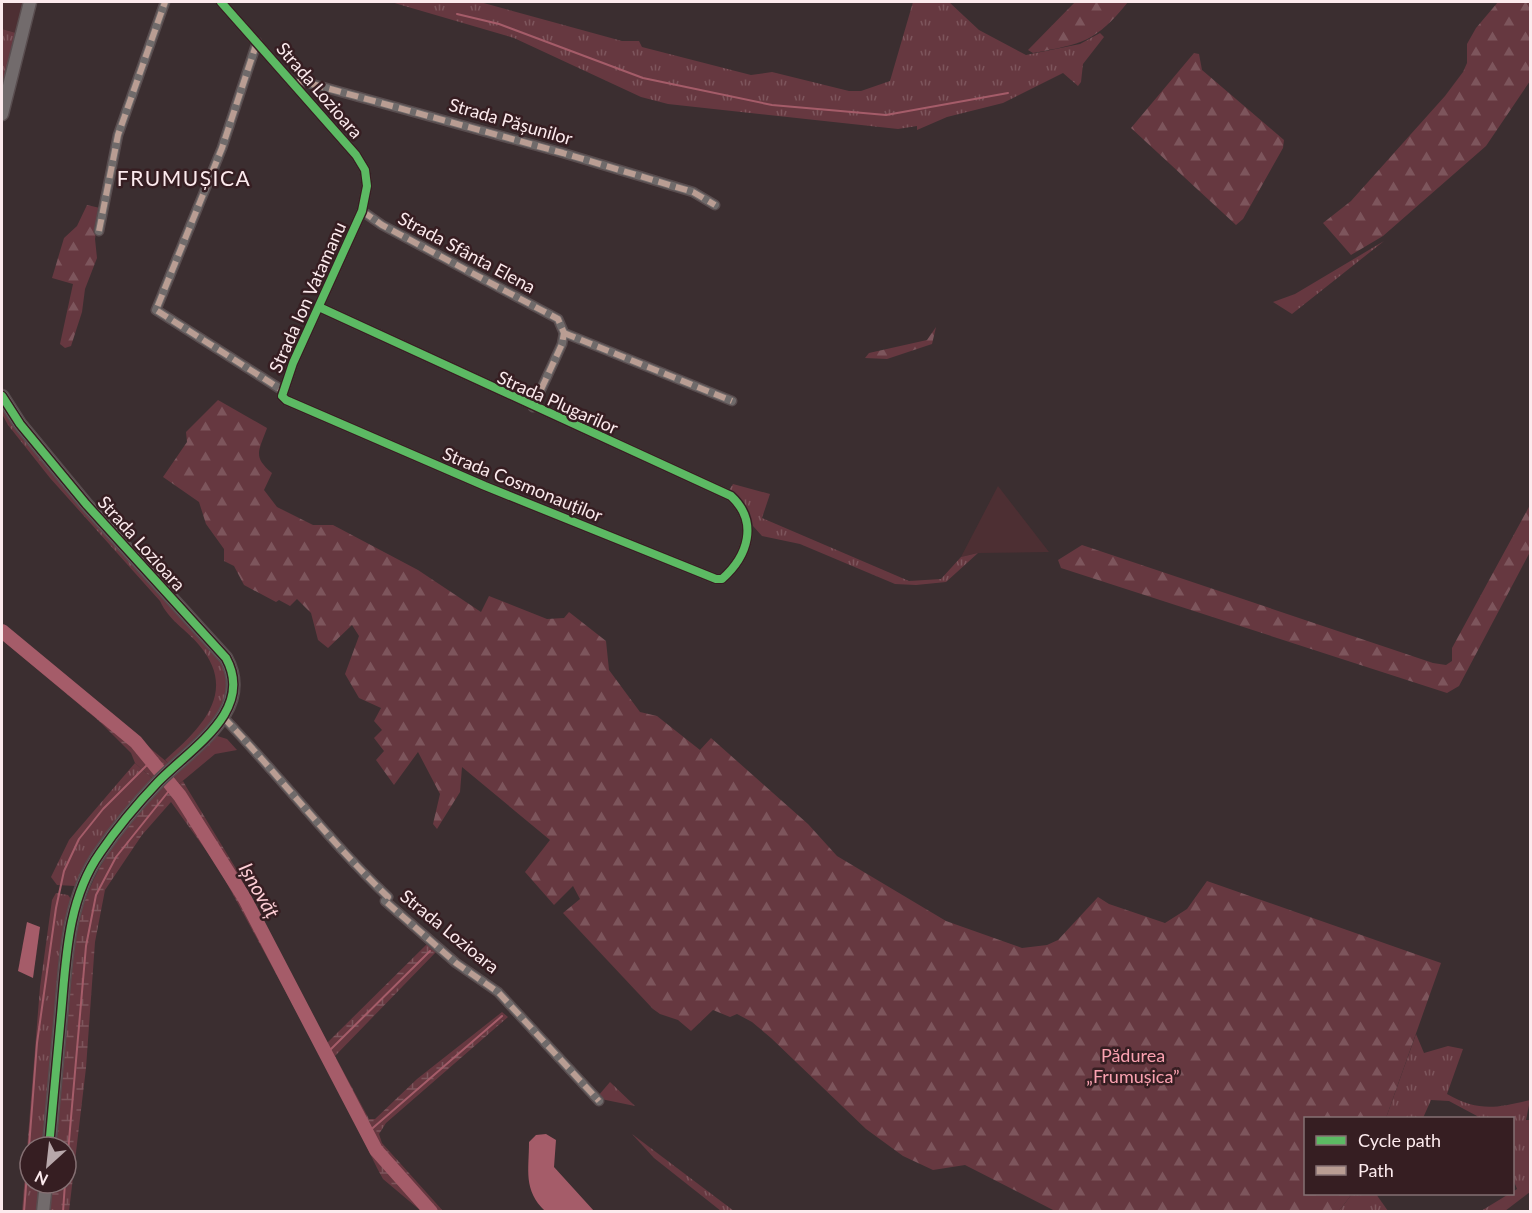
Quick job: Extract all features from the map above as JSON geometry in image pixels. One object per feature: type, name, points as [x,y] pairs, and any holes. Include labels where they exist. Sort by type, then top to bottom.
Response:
[{"type":"street","points":[[2,114],[30,2]]},
{"type":"street","points":[[99,231],[118,135],[165,2]]},
{"type":"street","name":"Strada Lozioara","points":[[221,2],[345,141],[365,170],[367,186],[362,211]]},
{"type":"street","points":[[257,42],[225,138],[156,310],[282,393]]},
{"type":"street","name":"Strada Pășunilor","points":[[296,84],[305,81],[340,90],[564,153],[693,192],[715,205]]},
{"type":"street","name":"Strada Ion Vatamanu","points":[[282,393],[362,211]]},
{"type":"street","name":"Strada Sfânta Elena","points":[[362,211],[382,225],[558,319],[564,333]]},
{"type":"street","name":"Strada Plugarilor","points":[[319,307],[731,496],[739,504],[749,525],[745,552]]},
{"type":"street","points":[[533,407],[562,344],[564,333],[732,401]]},
{"type":"street","name":"Strada Cosmonauților","points":[[282,393],[286,400],[485,486],[716,579],[722,579],[732,570],[745,552]]},
{"type":"street","name":"Strada Lozioara","points":[[2,396],[20,424],[86,504],[226,658],[235,682],[233,695],[224,717],[267,763],[330,840],[388,897],[385,901],[456,963],[498,992],[599,1101]]},
{"type":"street","points":[[50,1135],[69,935],[74,910],[99,855],[157,783],[224,717]]},
{"type":"street","points":[[43,1212],[45,1195]]},
{"type":"shaded area","points":[[2,2],[24,2],[16,33],[2,29]]},
{"type":"shaded area","points":[[998,486],[1049,552],[978,553],[961,557]]},
{"type":"shaded area","points":[[27,922],[40,927],[33,978],[18,971]]},
{"type":"shaded area","points":[[546,1134],[556,1140],[554,1167],[594,1211],[545,1211],[533,1195],[528,1171],[529,1142],[536,1135]]},
{"type":"green space","points":[[24,2],[27,2],[2,99],[2,29],[16,33]]},
{"type":"green space","points":[[391,2],[480,2],[622,41],[639,41],[642,47],[751,75],[772,72],[849,91],[861,91],[890,81],[913,2],[949,2],[979,30],[1026,55],[1080,44],[1100,33],[1104,37],[1083,64],[1081,82],[1078,86],[1063,73],[1003,103],[947,117],[917,130],[917,126],[898,129],[668,104],[641,97],[514,38]]},
{"type":"green space","points":[[1075,2],[1128,2],[1107,26],[1087,39],[1064,47],[1033,53],[1028,50]]},
{"type":"green space","points":[[1498,2],[1530,2],[1530,81],[1486,146],[1383,236],[1351,255],[1323,223],[1351,201],[1445,96],[1463,72],[1467,63],[1467,44],[1476,28]]},
{"type":"green space","points":[[1194,53],[1199,54],[1202,70],[1284,140],[1283,148],[1243,219],[1236,225],[1131,128]]},
{"type":"green space","points":[[87,205],[100,208],[95,239],[97,258],[85,289],[82,312],[71,346],[65,348],[60,344],[73,284],[52,278],[64,238],[77,226]]},
{"type":"green space","points":[[1384,241],[1292,314],[1273,302],[1295,294]]},
{"type":"green space","points":[[936,327],[932,344],[887,359],[865,358],[869,353],[927,340]]},
{"type":"green space","name":"Pădurea „Frumușica”","points":[[218,400],[267,428],[259,453],[262,462],[272,473],[264,490],[277,507],[313,525],[333,525],[418,570],[481,612],[489,596],[547,619],[564,618],[569,612],[606,641],[609,670],[640,712],[657,716],[700,750],[711,738],[808,824],[837,856],[946,921],[1022,948],[1047,945],[1058,940],[1098,897],[1109,904],[1165,923],[1187,909],[1207,881],[1441,963],[1386,1117],[1304,1117],[1304,1195],[1351,1195],[1338,1212],[1055,1211],[965,1165],[933,1170],[903,1156],[866,1129],[771,1038],[752,1022],[737,1014],[730,1017],[713,1010],[691,1031],[678,1020],[660,1014],[563,913],[580,899],[573,886],[554,905],[525,872],[550,840],[462,767],[460,792],[437,829],[433,824],[440,794],[418,752],[394,785],[376,760],[384,751],[374,738],[382,730],[374,721],[381,708],[359,698],[345,674],[359,636],[352,625],[328,648],[318,640],[311,613],[297,599],[290,606],[279,600],[276,602],[244,585],[234,566],[224,561],[224,549],[206,524],[199,502],[163,477],[187,442],[186,432]]},
{"type":"green space","points":[[2,402],[228,668],[230,692],[218,717],[168,763],[165,760],[191,735],[210,708],[215,694],[216,678],[210,662],[199,645],[173,619],[160,601],[50,478],[8,425],[2,414]]},
{"type":"green space","points":[[733,484],[770,494],[762,518],[909,581],[941,579],[961,557],[978,553],[946,582],[916,585],[895,584],[800,544],[762,536],[753,526],[744,506],[729,490]]},
{"type":"green space","points":[[1530,505],[1530,552],[1459,686],[1447,693],[1061,568],[1058,560],[1082,545],[1433,663],[1446,665],[1452,661],[1452,648]]},
{"type":"green space","points":[[2,624],[168,763],[153,779],[135,763],[131,753],[99,721],[2,640]]},
{"type":"green space","points":[[214,735],[227,739],[237,750],[215,754],[179,784],[173,776]]},
{"type":"green space","points":[[135,763],[153,779],[88,860],[75,886],[57,885],[51,877],[69,840]]},
{"type":"green space","points":[[173,776],[179,784],[183,781],[235,867],[327,1043],[427,944],[436,952],[335,1056],[369,1119],[375,1119],[417,1079],[502,1012],[508,1017],[386,1123],[379,1134],[382,1143],[443,1211],[421,1211],[383,1179],[339,1090],[218,867],[171,802],[142,835],[105,890],[95,942],[86,1068],[78,1135],[55,1135],[74,937],[81,912],[99,869],[111,849],[155,794]]},
{"type":"green space","points":[[56,893],[68,895],[71,899],[64,931],[44,1135],[28,1135],[40,987],[52,900]]},
{"type":"green space","points":[[1416,1034],[1424,1053],[1448,1046],[1463,1049],[1447,1094],[1469,1104],[1488,1107],[1530,1100],[1526,1120],[1530,1120],[1530,1192],[1505,1211],[1481,1211],[1507,1195],[1514,1195],[1514,1191],[1517,1189],[1514,1182],[1514,1117],[1477,1117],[1449,1101],[1431,1100],[1423,1117],[1386,1117]]},
{"type":"green space","points":[[610,1082],[635,1106],[601,1099],[598,1096]]},
{"type":"green space","points":[[632,1134],[734,1211],[721,1211],[654,1158]]},
{"type":"green space","points":[[23,1195],[39,1195],[37,1211],[22,1212]]},
{"type":"green space","points":[[50,1195],[71,1195],[69,1211],[48,1212]]},
{"type":"green space","points":[[1351,1195],[1377,1195],[1388,1211],[1338,1212]]},
{"type":"waterway","points":[[457,14],[499,24],[643,78],[772,105],[886,115],[1008,93]]},
{"type":"waterway","name":"Ișnovăț","points":[[2,631],[136,742],[180,796],[245,899],[376,1150],[431,1212]]},
{"type":"waterway","points":[[24,1212],[37,1043],[56,908],[64,871],[79,839],[103,809],[151,761]]},
{"type":"waterway","points":[[69,1135],[86,946],[96,895],[116,857],[172,787]]},
{"type":"waterway","points":[[326,1054],[430,951]]},
{"type":"waterway","points":[[367,1133],[502,1016]]},
{"type":"waterway","points":[[63,1212],[64,1195]]},
{"type":"marked path","points":[[99,231],[118,135],[165,2]]},
{"type":"marked path","points":[[257,42],[222,148],[156,310],[282,390]]},
{"type":"marked path","points":[[295,84],[301,81],[563,153],[693,192],[715,205]]},
{"type":"marked path","points":[[362,211],[382,225],[558,319],[564,333],[562,344],[533,407]]},
{"type":"marked path","points":[[564,333],[732,401]]},
{"type":"marked path","points":[[223,717],[345,854],[388,897],[385,901],[456,963],[498,992],[599,1101]]},
{"type":"cycle path","points":[[221,2],[356,155],[365,170],[367,186],[362,211],[293,363],[282,396],[286,400],[485,486],[716,579],[722,579],[738,560],[747,539],[747,528],[740,506],[731,496],[319,307]]},
{"type":"cycle path","points":[[2,396],[20,424],[86,504],[226,658],[233,677],[232,695],[226,712],[202,742],[158,782],[113,834],[89,871],[81,890],[74,910],[67,952],[50,1135]]},
{"type":"district","name":"FRUMUȘICA","points":[[184,177]]}]
